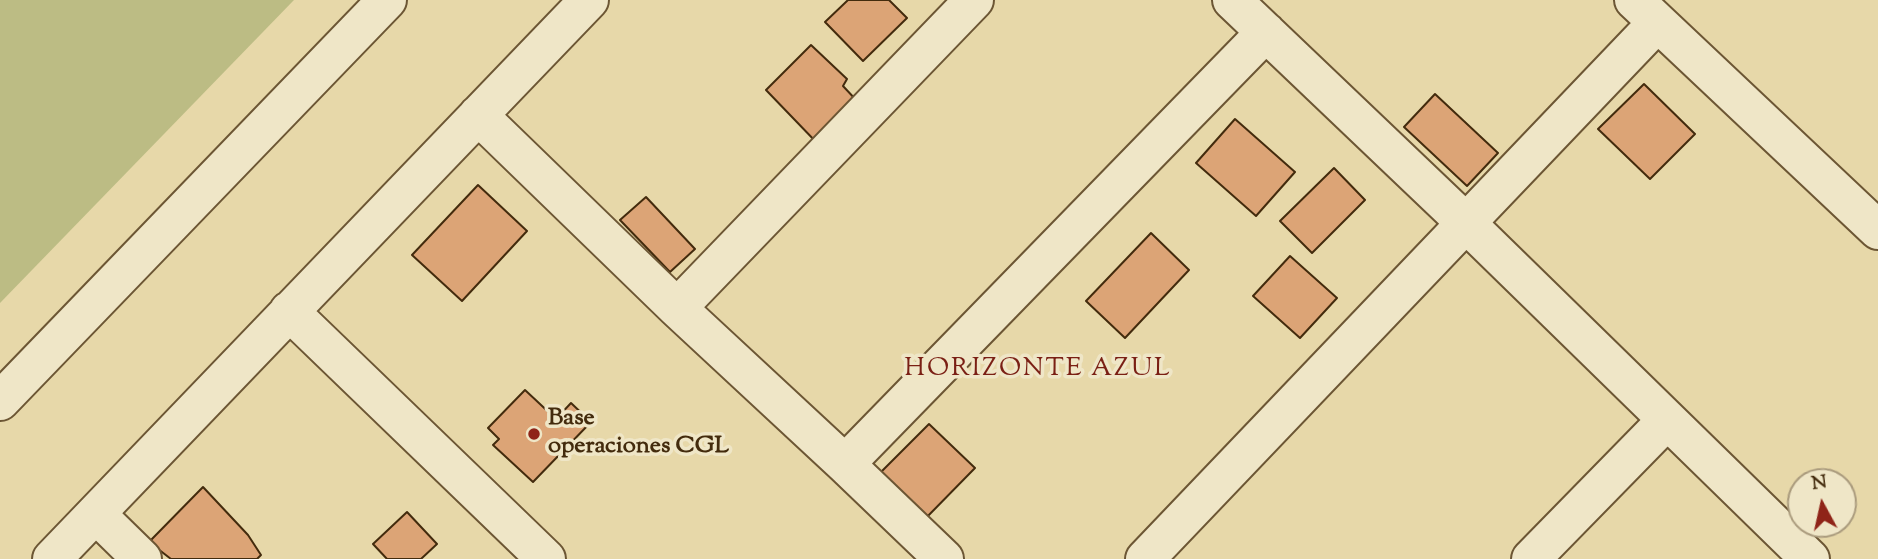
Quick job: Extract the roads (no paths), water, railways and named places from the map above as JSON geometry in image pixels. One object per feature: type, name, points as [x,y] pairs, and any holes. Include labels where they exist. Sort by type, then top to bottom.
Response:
[{"type":"street","points":[[0,401],[387,0]]},
{"type":"street","points":[[52,559],[589,0]]},
{"type":"street","points":[[677,308],[974,0]]},
{"type":"street","points":[[1232,0],[1467,224],[1810,559]]},
{"type":"street","points":[[1144,559],[1467,224],[1646,11],[1878,230]]},
{"type":"street","points":[[845,464],[1266,32]]},
{"type":"street","points":[[478,115],[677,308],[944,559]]},
{"type":"street","points":[[289,311],[546,559]]},
{"type":"street","points":[[1531,559],[1667,420]]},
{"type":"street","points":[[96,514],[142,559]]},
{"type":"place","name":"Base operaciones CGL","points":[[534,434]]},
{"type":"district","name":"HORIZONTE AZUL","points":[[1038,371]]}]
